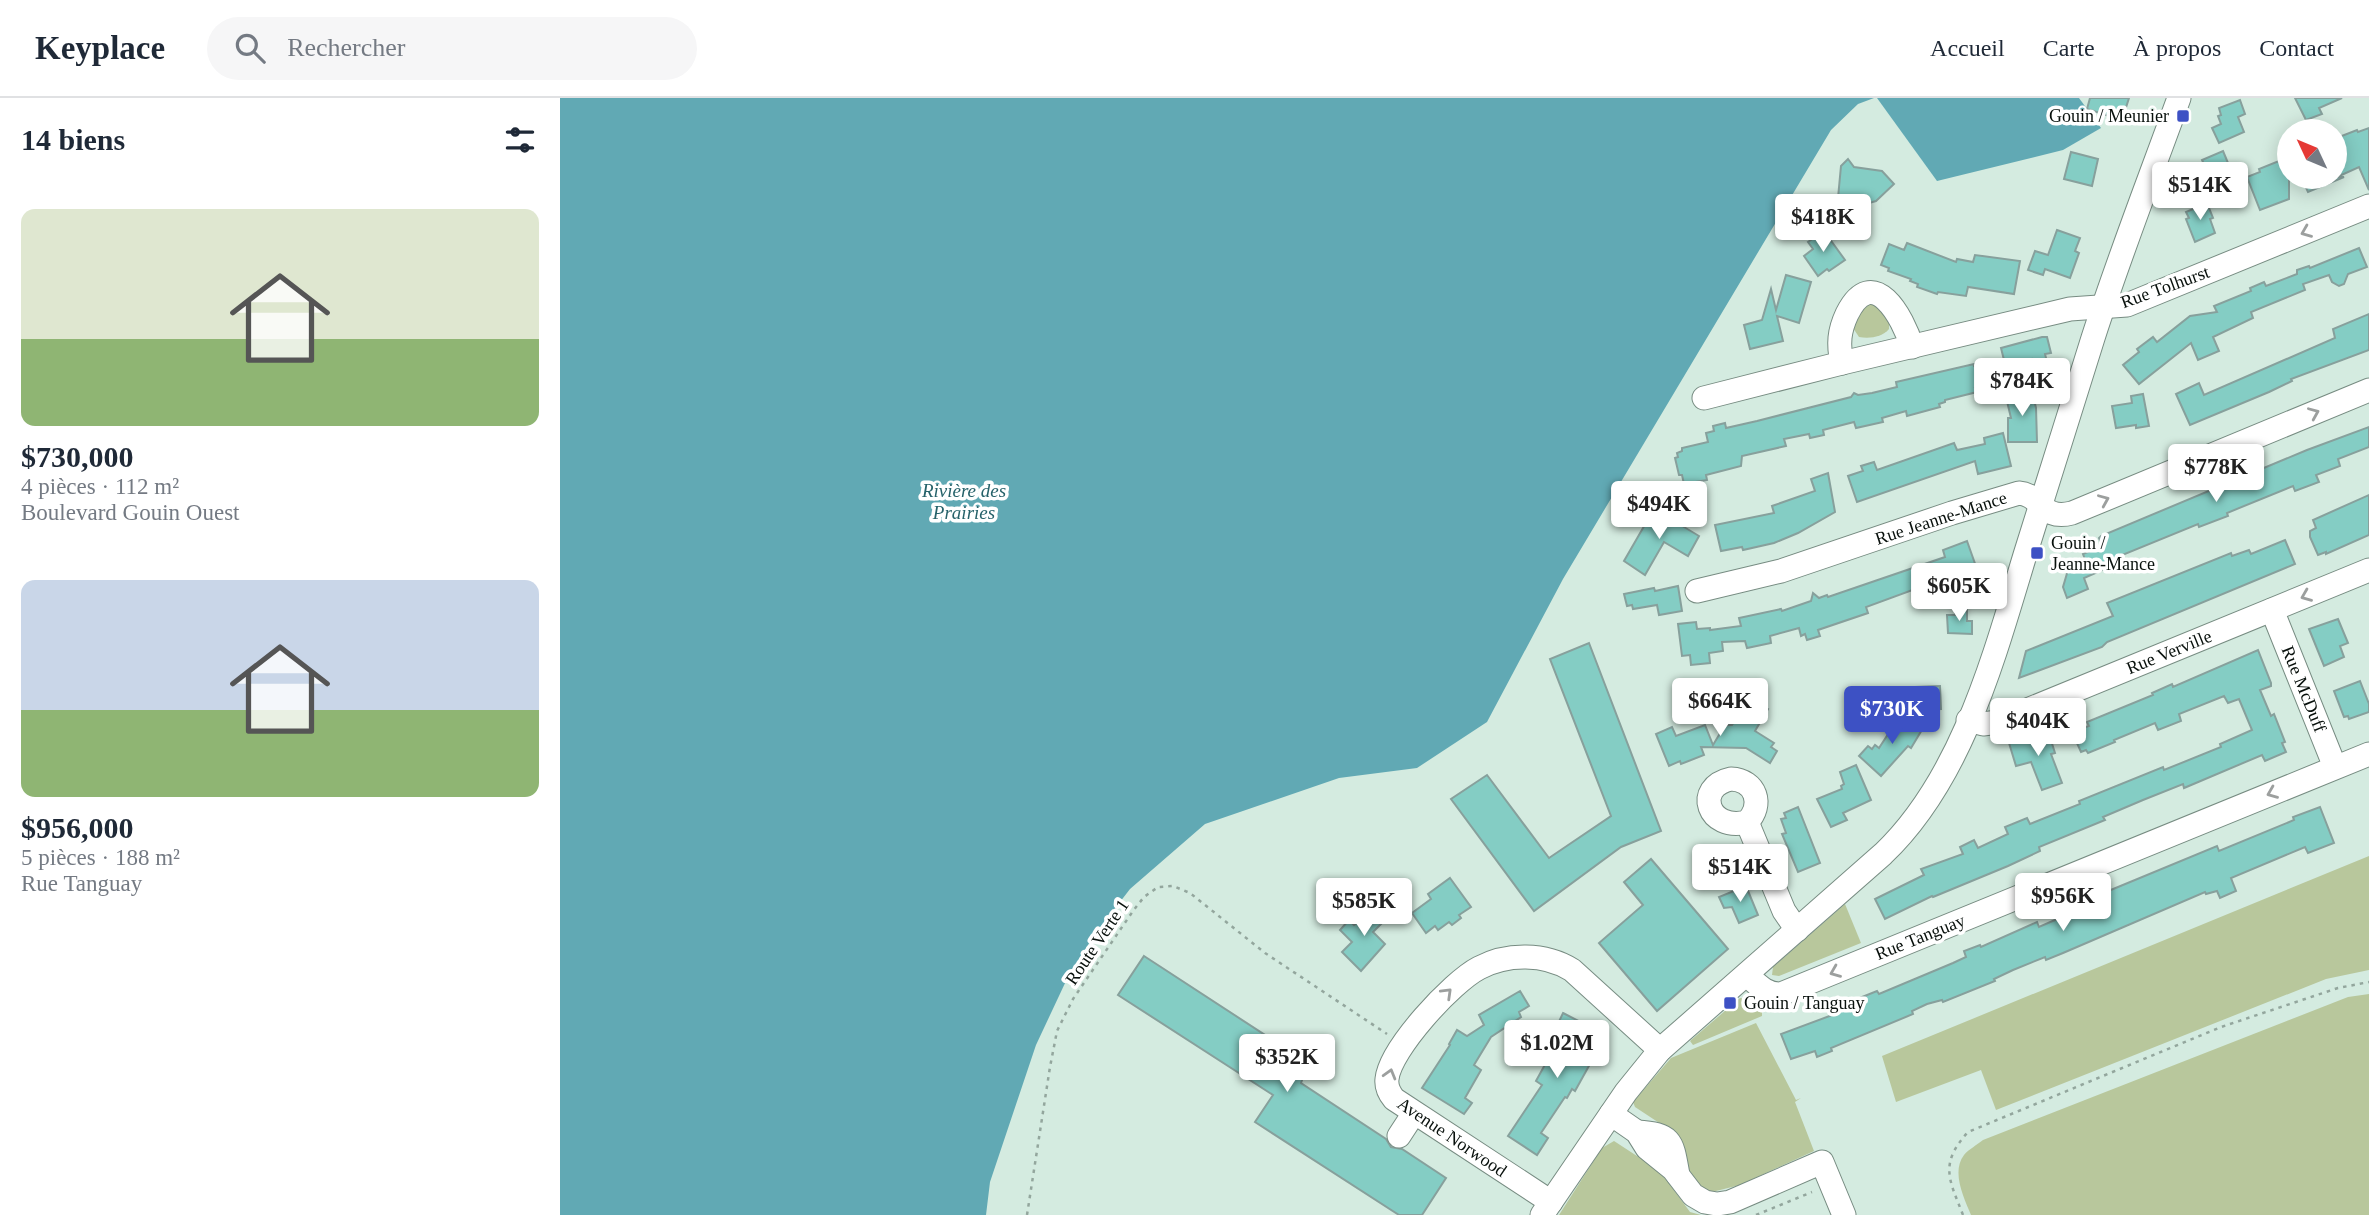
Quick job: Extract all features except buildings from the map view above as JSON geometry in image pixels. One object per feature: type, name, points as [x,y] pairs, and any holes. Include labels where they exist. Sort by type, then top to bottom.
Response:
[{"type":"street","points":[[1546,1208],[1611,1114],[1660,1050],[1883,854],[1913,823],[1943,775],[1998,643],[2104,306],[2179,98]]},
{"type":"street","name":"Rue Tolhurst","points":[[1704,398],[2070,309],[2134,302],[2369,206]]},
{"type":"street","points":[[1842,363],[1839,341],[1842,327],[1853,304],[1868,292],[1881,295],[1898,313],[1912,347]]},
{"type":"street","name":"Rue Jeanne-Mance","points":[[1697,591],[1781,571],[2019,493],[2025,494],[2057,515],[2072,513],[2369,390]]},
{"type":"street","name":"Rue Verville","points":[[1968,720],[1983,724],[1998,722],[2369,570]]},
{"type":"street","name":"Rue McDuff","points":[[2272,610],[2335,767]]},
{"type":"street","name":"Rue Tanguay","points":[[1747,975],[1766,991],[1775,995],[1781,994],[2369,754]]},
{"type":"street","points":[[1747,822],[1786,915],[1797,930]]},
{"type":"street","name":"Avenue Norwood","points":[[1546,1208],[1389,1093],[1387,1082],[1391,1066],[1412,1034],[1450,989],[1469,974],[1499,960],[1535,957],[1565,966],[1592,987],[1660,1050]]},
{"type":"street","points":[[1399,1136],[1414,1113]]},
{"type":"street","points":[[1611,1114],[1637,1132],[1657,1133],[1668,1141],[1673,1150],[1678,1175],[1693,1195],[1704,1202],[1730,1202],[1822,1162],[1844,1215]]},
{"type":"path","name":"Route Verte 1","points":[[1027,1215],[1057,1031],[1067,1010],[1133,911],[1144,897],[1158,887],[1172,886],[1190,893],[1265,953],[1345,1003],[1395,1039]]},
{"type":"path","points":[[1963,1215],[1948,1176],[1948,1164],[1955,1145],[1968,1132],[2221,1027],[2338,988],[2369,982]]},
{"type":"path","points":[[1756,1215],[1832,1184]]},
{"type":"green space","points":[[1869,304],[1878,306],[1889,320],[1889,329],[1876,337],[1859,337],[1853,328],[1860,311]]},
{"type":"green space","points":[[2369,856],[2369,970],[2326,979],[1996,1110],[1981,1070],[1896,1102],[1882,1056]]},
{"type":"green space","points":[[1845,904],[1861,943],[1779,976],[1772,975],[1773,967]]},
{"type":"green space","points":[[2369,994],[2369,1215],[1971,1215],[1960,1185],[1960,1162],[1964,1155],[1983,1140],[2348,997]]},
{"type":"green space","points":[[1740,998],[1762,1011],[1762,1016],[1693,1045],[1690,1041]]},
{"type":"green space","points":[[1756,1023],[1796,1100],[1801,1098],[1795,1102],[1814,1151],[1740,1185],[1712,1192],[1696,1185],[1685,1151],[1676,1134],[1635,1107],[1633,1102],[1671,1058]]},
{"type":"green space","points":[[1614,1141],[1660,1171],[1690,1212],[1701,1215],[1559,1215],[1602,1148]]},
{"type":"water","name":"Rivière des Prairies","points":[[560,98],[1874,98],[1858,104],[1831,130],[1563,579],[1487,722],[1417,768],[1339,778],[1205,824],[1130,889],[1093,937],[1066,981],[1036,1045],[990,1182],[986,1215],[560,1215]]},
{"type":"water","points":[[1877,98],[2079,98],[2101,128],[2063,150],[1937,181]]},
{"type":"place","name":"Gouin / Meunier","points":[[2183,116]]},
{"type":"place","name":"Gouin / Jeanne-Mance","points":[[2037,553]]},
{"type":"place","name":"Gouin / Tanguay","points":[[1730,1003]]}]
